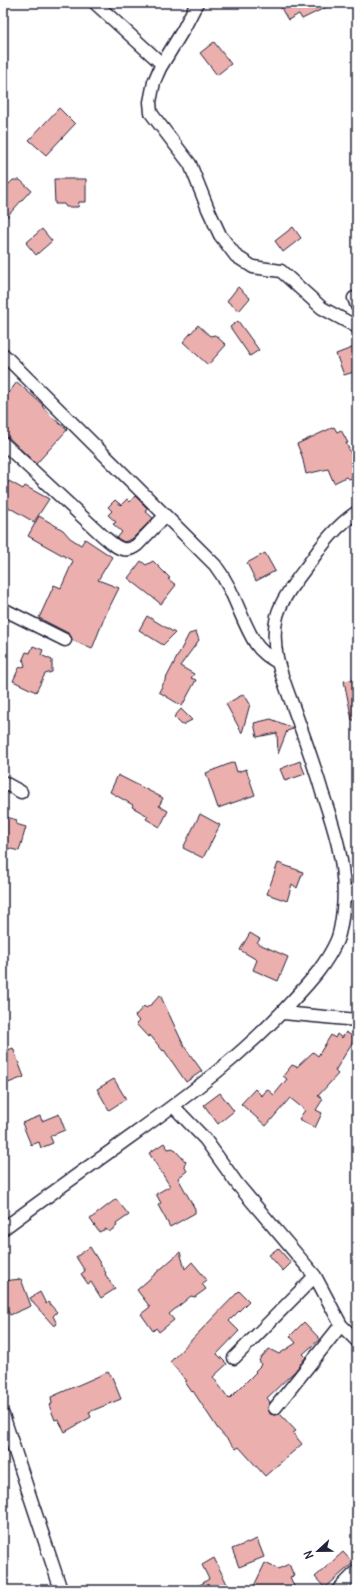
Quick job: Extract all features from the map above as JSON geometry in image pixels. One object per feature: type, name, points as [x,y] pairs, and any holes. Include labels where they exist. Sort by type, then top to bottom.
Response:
[{"type":"street","points":[[95,3],[162,64]]},
{"type":"street","points":[[197,3],[183,30],[162,64],[154,82],[150,102],[151,113],[190,164],[220,235],[236,256],[253,267],[281,271],[322,308],[357,327]]},
{"type":"street","points":[[3,354],[215,565],[232,592],[256,645],[277,662]]},
{"type":"street","points":[[3,443],[102,535],[116,546],[124,550],[132,549],[137,545],[165,516]]},
{"type":"street","points":[[3,1229],[214,1076],[269,1027],[312,980],[327,960],[337,939],[341,926],[344,899],[344,876],[340,849],[308,746],[277,662],[274,638],[278,615],[290,590],[329,535],[349,517],[357,512]]},
{"type":"street","points":[[3,609],[65,640]]},
{"type":"street","points":[[3,782],[21,792]]},
{"type":"street","points":[[344,899],[357,888]]},
{"type":"street","points":[[282,1013],[357,1020]]},
{"type":"street","points":[[174,1106],[205,1139],[238,1185],[315,1276],[341,1325],[357,1341]]},
{"type":"street","points":[[234,1358],[315,1276]]},
{"type":"street","points":[[275,1408],[341,1325]]},
{"type":"street","points":[[3,1415],[61,1590]]},
{"type":"street","points":[[338,1590],[357,1571]]},
{"type":"building","points":[[278,3],[335,3],[302,19],[299,14],[288,20]]},
{"type":"building","points":[[214,42],[231,64],[217,75],[200,53]]},
{"type":"building","points":[[59,108],[75,124],[46,155],[29,140]]},
{"type":"building","points":[[54,179],[86,179],[86,202],[79,202],[78,207],[66,207],[64,204],[55,204]]},
{"type":"building","points":[[13,180],[20,180],[31,190],[3,221],[3,190]]},
{"type":"building","points":[[293,227],[301,238],[283,252],[275,241]]},
{"type":"building","points":[[42,229],[52,241],[36,255],[26,243]]},
{"type":"building","points":[[238,287],[250,298],[239,311],[227,301]]},
{"type":"building","points":[[238,321],[259,350],[250,356],[230,327]]},
{"type":"building","points":[[198,325],[210,336],[215,335],[226,345],[208,365],[183,342]]},
{"type":"building","points":[[357,346],[357,371],[344,375],[336,354]]},
{"type":"building","points":[[17,382],[43,405],[42,406],[51,416],[67,430],[36,464],[3,432],[3,400]]},
{"type":"building","points":[[334,427],[337,432],[341,430],[348,443],[346,443],[357,466],[357,476],[349,479],[346,477],[334,483],[328,469],[306,474],[302,456],[297,444]]},
{"type":"building","points":[[9,481],[23,489],[25,486],[49,499],[34,522],[3,504],[3,491]]},
{"type":"building","points":[[135,496],[147,508],[145,511],[153,518],[132,539],[124,542],[117,538],[122,532],[113,524],[116,522],[108,515],[112,511],[108,507],[115,500],[121,505],[127,499],[130,502]]},
{"type":"building","points":[[39,516],[63,530],[70,538],[81,545],[85,539],[112,557],[98,580],[119,588],[105,616],[92,649],[72,640],[68,633],[39,618],[54,585],[61,588],[73,561],[28,536]]},
{"type":"building","points":[[265,553],[275,571],[256,581],[247,563]]},
{"type":"building","points":[[141,561],[146,565],[153,561],[170,578],[168,579],[176,585],[161,604],[128,578]]},
{"type":"building","points":[[147,616],[175,633],[163,645],[139,630]]},
{"type":"building","points":[[196,632],[199,640],[180,666],[194,674],[191,678],[196,680],[182,706],[159,692],[189,634]]},
{"type":"building","points":[[33,646],[43,650],[41,655],[52,660],[52,672],[45,674],[36,692],[13,681],[19,668],[25,666],[23,659],[26,652],[30,653]]},
{"type":"building","points":[[357,679],[357,720],[352,720],[344,681]]},
{"type":"building","points":[[244,694],[250,704],[242,733],[226,704]]},
{"type":"building","points":[[181,709],[192,720],[182,725],[174,717]]},
{"type":"building","points":[[271,719],[293,728],[287,731],[278,754],[277,733],[257,737],[254,723]]},
{"type":"building","points":[[300,761],[305,774],[285,781],[280,769]]},
{"type":"building","points":[[234,762],[237,772],[246,769],[255,795],[218,808],[206,773]]},
{"type":"building","points":[[118,775],[163,798],[159,806],[168,811],[160,827],[146,819],[148,816],[132,807],[133,805],[110,792]]},
{"type":"building","points":[[200,814],[220,825],[203,858],[183,848]]},
{"type":"building","points":[[3,816],[17,820],[16,824],[26,827],[19,851],[3,847]]},
{"type":"building","points":[[278,863],[303,872],[297,888],[292,884],[287,901],[267,894]]},
{"type":"building","points":[[250,933],[260,939],[257,943],[288,957],[278,981],[253,970],[257,960],[240,950]]},
{"type":"building","points":[[160,995],[184,1046],[202,1071],[186,1082],[164,1050],[163,1051],[150,1035],[148,1037],[136,1024],[139,1021],[135,1016],[144,1006],[146,1008]]},
{"type":"building","points":[[346,1032],[355,1038],[335,1071],[338,1074],[318,1096],[323,1099],[316,1110],[322,1113],[315,1128],[299,1119],[305,1110],[290,1098],[266,1126],[241,1104],[255,1089],[262,1096],[267,1089],[274,1095],[287,1079],[283,1076],[292,1065],[297,1067],[313,1052],[318,1056],[331,1035],[335,1038],[337,1034],[342,1038]]},
{"type":"building","points":[[13,1048],[24,1077],[3,1085],[3,1052]]},
{"type":"building","points":[[114,1079],[126,1099],[109,1110],[97,1089]]},
{"type":"building","points":[[220,1093],[234,1111],[218,1124],[204,1105]]},
{"type":"building","points":[[59,1114],[65,1130],[50,1136],[53,1143],[41,1148],[39,1142],[31,1145],[22,1123],[40,1116],[42,1121]]},
{"type":"building","points":[[164,1143],[168,1149],[173,1148],[186,1162],[184,1166],[187,1171],[178,1178],[195,1209],[195,1213],[170,1227],[158,1205],[161,1203],[156,1194],[170,1186],[149,1153]]},
{"type":"building","points":[[116,1199],[129,1215],[116,1224],[117,1226],[109,1232],[106,1229],[99,1232],[90,1219]]},
{"type":"building","points":[[90,1247],[115,1289],[101,1298],[91,1282],[88,1284],[81,1274],[85,1271],[76,1257]]},
{"type":"building","points":[[278,1248],[291,1263],[283,1271],[269,1255]]},
{"type":"building","points":[[180,1252],[185,1269],[192,1262],[207,1280],[202,1284],[206,1289],[195,1297],[191,1296],[169,1314],[174,1320],[159,1332],[156,1328],[153,1331],[141,1314],[150,1307],[137,1290]]},
{"type":"building","points":[[21,1279],[31,1306],[10,1315],[3,1303],[3,1281]]},
{"type":"building","points":[[239,1291],[249,1301],[229,1321],[239,1331],[217,1354],[227,1364],[213,1377],[229,1399],[256,1372],[255,1371],[261,1365],[259,1360],[269,1349],[279,1354],[296,1343],[290,1336],[304,1322],[320,1339],[303,1354],[306,1357],[295,1371],[267,1398],[270,1402],[268,1407],[270,1414],[280,1414],[296,1431],[293,1433],[302,1444],[265,1476],[239,1447],[236,1449],[218,1429],[193,1391],[192,1392],[185,1382],[187,1381],[170,1362]]},
{"type":"building","points":[[40,1292],[46,1304],[48,1302],[57,1312],[53,1316],[57,1324],[54,1326],[30,1298]]},
{"type":"building","points":[[108,1372],[112,1377],[121,1399],[89,1412],[91,1417],[65,1432],[58,1419],[55,1420],[49,1405],[52,1404],[51,1397]]},
{"type":"building","points":[[257,1539],[264,1557],[239,1567],[232,1549]]},
{"type":"building","points":[[343,1552],[353,1563],[325,1588],[315,1577]]},
{"type":"building","points":[[214,1558],[230,1590],[192,1590],[209,1579],[202,1565]]},
{"type":"building","points":[[265,1563],[278,1569],[289,1564],[294,1576],[290,1577],[296,1590],[252,1590]]}]
